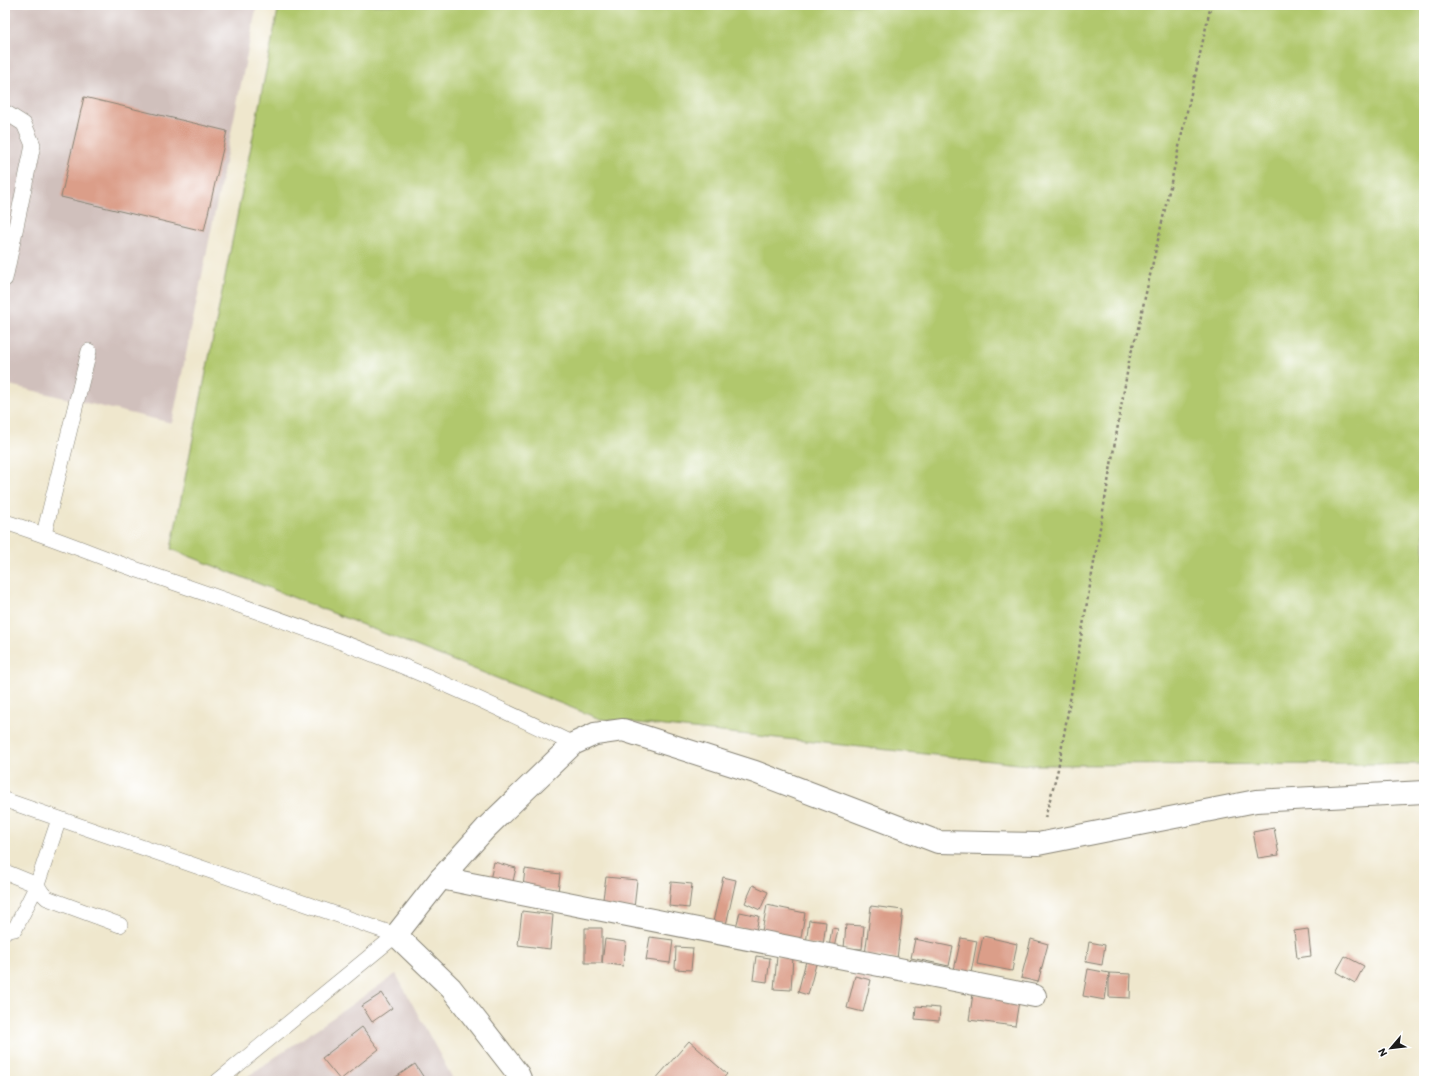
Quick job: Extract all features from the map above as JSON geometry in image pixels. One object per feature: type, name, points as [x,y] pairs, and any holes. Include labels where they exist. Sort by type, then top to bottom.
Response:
[{"type":"street","points":[[522,1081],[452,988],[396,935],[441,878],[486,828],[573,744],[595,734],[623,730],[755,772],[938,842],[1038,844],[1256,801],[1424,792]]},
{"type":"street","points":[[441,878],[1035,996]]},
{"type":"lane","points":[[5,112],[24,124],[32,145],[5,279]]},
{"type":"lane","points":[[44,534],[89,351]]},
{"type":"lane","points":[[5,522],[44,534],[128,566],[251,608],[380,657],[504,710],[573,744]]},
{"type":"lane","points":[[5,800],[396,935]]},
{"type":"lane","points":[[5,931],[15,929],[37,885],[59,819]]},
{"type":"lane","points":[[5,872],[37,885],[46,898],[120,925]]},
{"type":"lane","points":[[218,1081],[396,935]]},
{"type":"path","points":[[1038,844],[1058,769],[1130,356],[1137,333],[1211,5]]},
{"type":"shaded area","points":[[5,5],[257,5],[172,423],[5,384]]},
{"type":"shaded area","points":[[396,974],[454,1081],[241,1081]]},
{"type":"green space","points":[[279,5],[1424,5],[1424,764],[1028,765],[600,719],[171,549]]},
{"type":"building","points":[[84,97],[227,131],[204,231],[61,197]]},
{"type":"building","points":[[1274,828],[1279,855],[1258,858],[1253,832]]},
{"type":"building","points":[[494,862],[516,868],[511,890],[489,884]]},
{"type":"building","points":[[525,869],[560,874],[558,892],[523,887]]},
{"type":"building","points":[[606,877],[637,880],[634,909],[602,906]]},
{"type":"building","points":[[723,877],[736,880],[726,925],[713,922]]},
{"type":"building","points":[[671,882],[692,884],[689,908],[669,906]]},
{"type":"building","points":[[753,885],[768,892],[760,910],[745,903]]},
{"type":"building","points":[[767,905],[805,913],[800,944],[761,936]]},
{"type":"building","points":[[871,906],[903,910],[897,959],[865,955]]},
{"type":"building","points":[[522,911],[553,915],[550,949],[518,945]]},
{"type":"building","points":[[740,912],[759,916],[756,931],[736,927]]},
{"type":"building","points":[[809,920],[826,922],[823,946],[806,944]]},
{"type":"building","points":[[846,925],[864,926],[862,949],[844,948]]},
{"type":"building","points":[[585,928],[602,928],[602,963],[585,963]]},
{"type":"building","points":[[832,928],[838,929],[834,948],[829,947]]},
{"type":"building","points":[[1308,929],[1311,956],[1297,958],[1294,931]]},
{"type":"building","points":[[983,936],[1017,944],[1012,971],[977,964]]},
{"type":"building","points":[[650,937],[673,940],[670,963],[646,960]]},
{"type":"building","points":[[961,938],[977,941],[971,973],[954,970]]},
{"type":"building","points":[[605,939],[626,942],[623,966],[602,963]]},
{"type":"building","points":[[915,939],[953,947],[949,966],[911,958]]},
{"type":"building","points":[[1031,939],[1048,944],[1038,982],[1021,978]]},
{"type":"building","points":[[1089,942],[1105,945],[1102,965],[1086,962]]},
{"type":"building","points":[[676,947],[693,948],[691,970],[675,969]]},
{"type":"building","points":[[756,956],[770,958],[767,982],[753,980]]},
{"type":"building","points":[[777,956],[793,957],[791,990],[774,989]]},
{"type":"building","points":[[1345,956],[1364,966],[1355,983],[1336,972]]},
{"type":"building","points":[[806,961],[816,964],[808,995],[798,992]]},
{"type":"building","points":[[1088,969],[1109,973],[1105,1000],[1083,996]]},
{"type":"building","points":[[1109,973],[1131,974],[1130,998],[1109,997]]},
{"type":"building","points":[[855,976],[871,980],[863,1012],[847,1008]]},
{"type":"building","points":[[382,993],[392,1008],[372,1022],[362,1006]]},
{"type":"building","points":[[973,994],[1019,1001],[1015,1026],[969,1020]]},
{"type":"building","points":[[916,1006],[940,1008],[939,1021],[915,1019]]},
{"type":"building","points":[[362,1027],[379,1049],[340,1080],[322,1058]]},
{"type":"building","points":[[689,1041],[727,1074],[721,1081],[654,1081]]},
{"type":"building","points":[[415,1064],[426,1081],[390,1081]]}]
